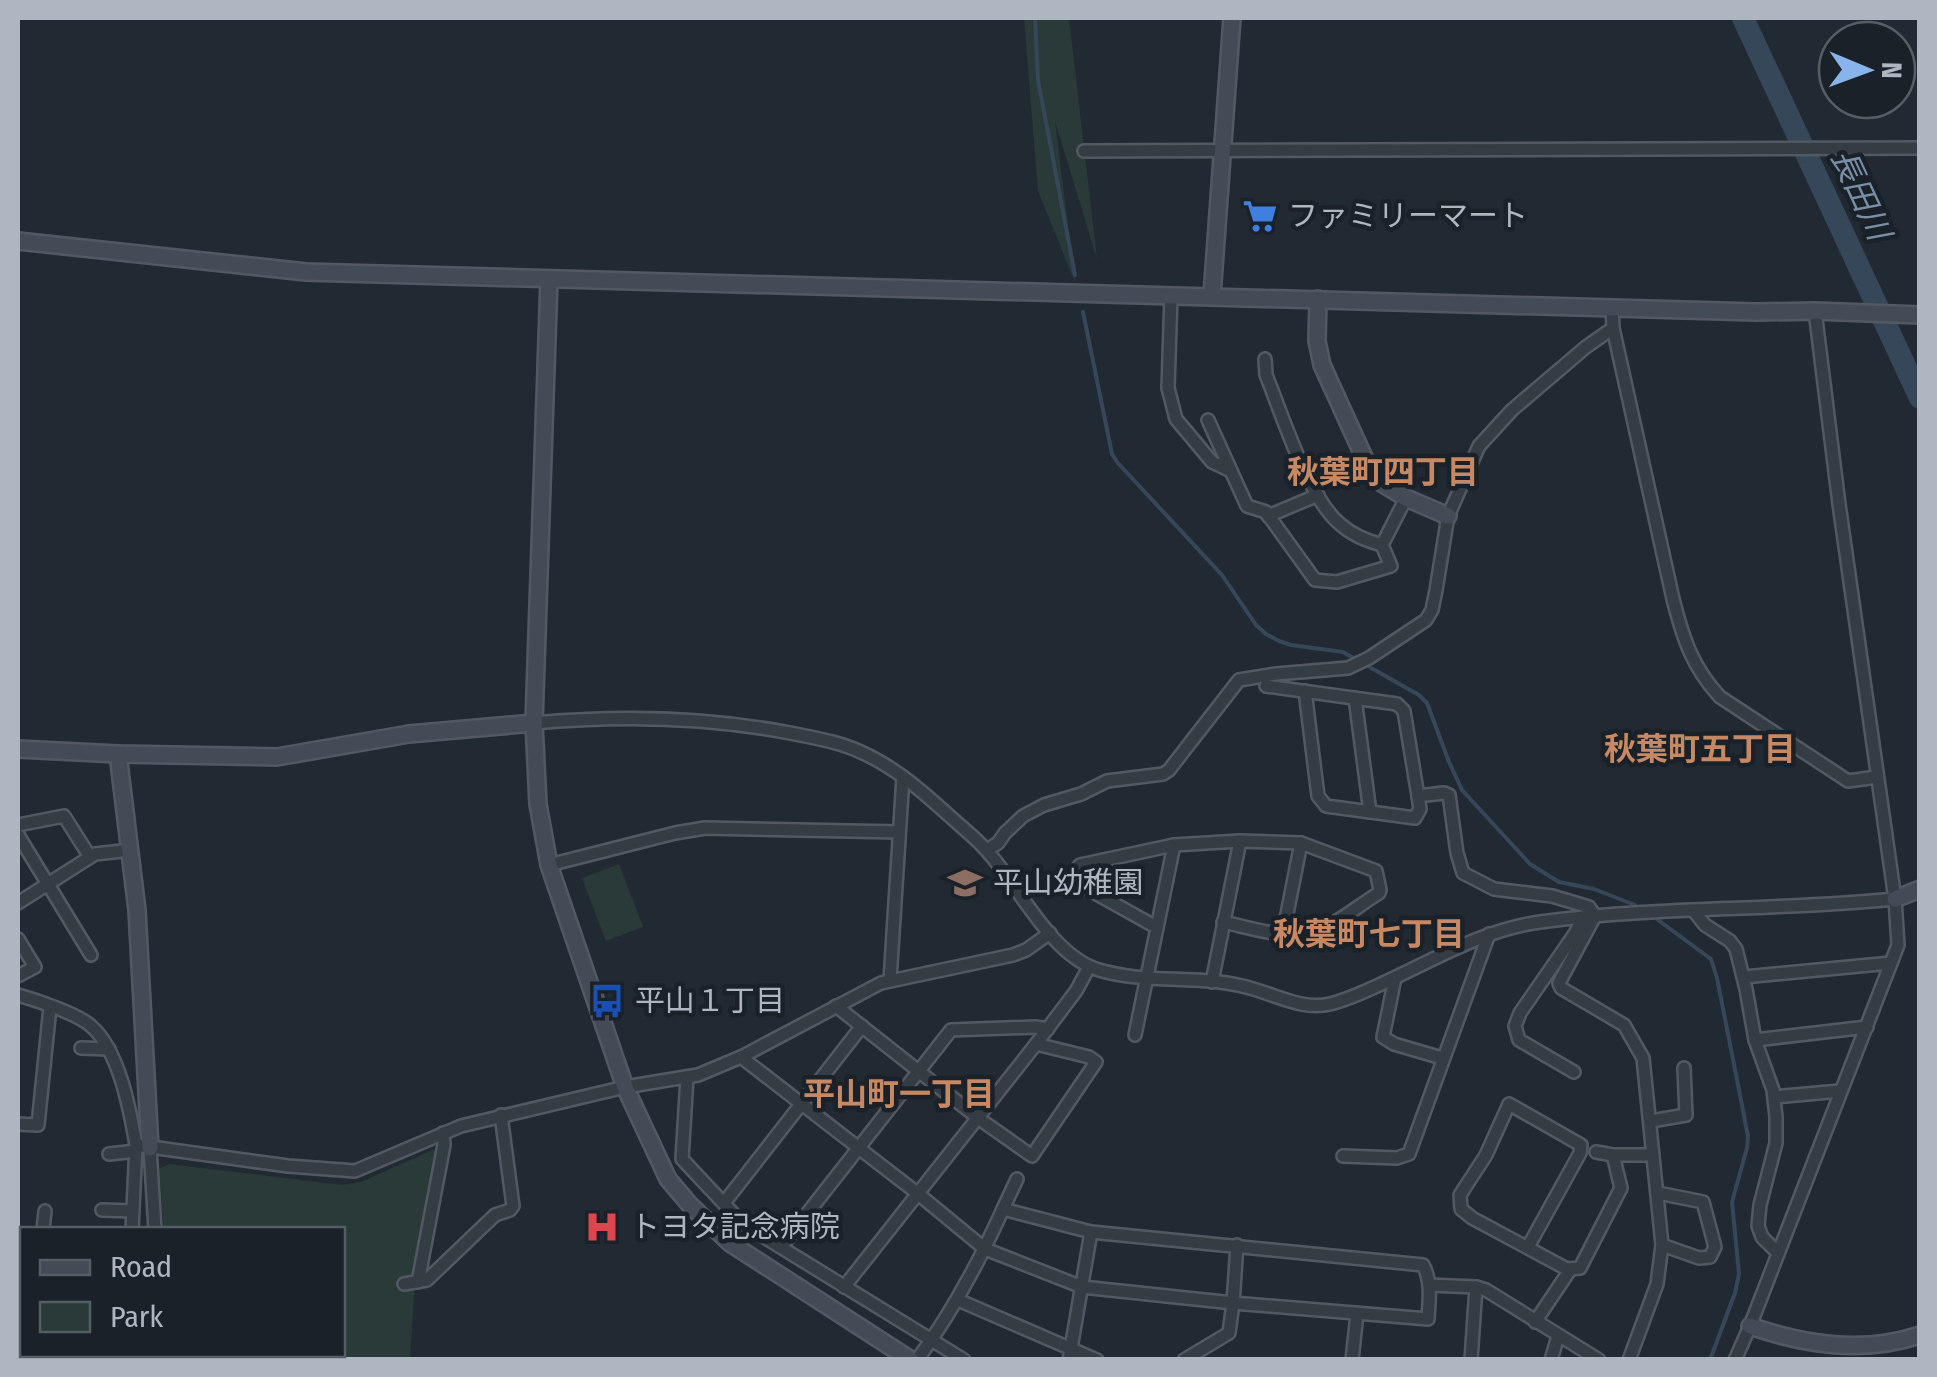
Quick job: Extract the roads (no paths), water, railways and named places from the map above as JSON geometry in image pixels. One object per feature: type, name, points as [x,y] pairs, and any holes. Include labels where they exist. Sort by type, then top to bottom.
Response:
[{"type":"street","points":[[1212,296],[1232,18]]},
{"type":"street","points":[[1084,151],[1920,148]]},
{"type":"street","points":[[18,241],[306,272],[1920,315]]},
{"type":"street","points":[[549,280],[534,723],[538,804],[550,865],[625,1087],[668,1178],[690,1205],[746,1254],[914,1360],[932,1341],[958,1300],[1017,1179]]},
{"type":"street","points":[[1171,295],[1168,388],[1176,418],[1212,462],[1231,471]]},
{"type":"street","points":[[1318,299],[1317,341],[1322,365],[1368,466],[1383,484],[1448,516]]},
{"type":"street","points":[[1612,307],[1613,328],[1680,626],[1696,663],[1720,697],[1848,780],[1877,777]]},
{"type":"street","points":[[1735,1360],[1898,945],[1815,311]]},
{"type":"street","points":[[986,850],[1023,816],[1044,806],[1107,781],[1169,770],[1239,680],[1342,670],[1369,658],[1426,620],[1432,610],[1448,516],[1479,446],[1586,346],[1613,328]]},
{"type":"street","points":[[1265,358],[1266,375],[1310,483],[1338,523],[1366,542],[1382,545]]},
{"type":"street","points":[[1208,420],[1247,506],[1266,512],[1315,580],[1337,582],[1390,566],[1382,545],[1406,498]]},
{"type":"street","points":[[1268,516],[1318,495]]},
{"type":"street","points":[[1266,686],[1305,691],[1397,704],[1404,711],[1420,809],[1414,818],[1326,806],[1318,796],[1305,691]]},
{"type":"street","points":[[1355,698],[1370,812]]},
{"type":"street","points":[[18,750],[277,757],[410,734],[589,718],[752,725],[829,740],[862,752],[920,789],[986,850],[1050,932],[1089,966],[1145,979],[1242,986],[1316,1006],[1347,998],[1489,934],[1536,923],[1589,916],[1840,905],[1895,899],[1920,889]]},
{"type":"street","points":[[118,754],[136,910],[141,1148],[134,1182],[132,1227]]},
{"type":"street","points":[[890,980],[903,777]]},
{"type":"street","points":[[1418,796],[1449,795],[1463,873],[1494,889],[1552,896],[1589,907],[1589,916],[1559,984],[1624,1025],[1643,1058],[1658,1194],[1662,1246],[1657,1284],[1629,1360]]},
{"type":"street","points":[[18,824],[64,816],[90,857]]},
{"type":"street","points":[[550,865],[705,828],[899,832]]},
{"type":"street","points":[[18,836],[91,954]]},
{"type":"street","points":[[1212,982],[1240,841]]},
{"type":"street","points":[[1156,927],[1078,883],[1073,874],[1080,865],[1174,845],[1240,841],[1301,842],[1376,871],[1378,893],[1322,930],[1282,934],[1223,922]]},
{"type":"street","points":[[1282,934],[1301,842]]},
{"type":"street","points":[[1136,1035],[1174,845]]},
{"type":"street","points":[[18,903],[96,854],[130,850]]},
{"type":"street","points":[[1694,911],[1705,925],[1736,949],[1756,1040],[1774,1097],[1776,1143],[1758,1226],[1762,1237],[1778,1252]]},
{"type":"street","points":[[1574,1072],[1519,1040],[1516,1026],[1520,1013],[1589,916]]},
{"type":"street","points":[[109,1154],[141,1148],[345,1172],[501,1115],[625,1087],[687,1078],[741,1057],[890,980],[1013,955],[1050,932]]},
{"type":"street","points":[[1343,1156],[1397,1158],[1409,1154],[1489,934]]},
{"type":"street","points":[[18,940],[35,967],[18,976]]},
{"type":"street","points":[[1744,978],[1891,963]]},
{"type":"street","points":[[844,1287],[1048,1029],[1089,966]]},
{"type":"street","points":[[1395,978],[1383,1037],[1442,1058]]},
{"type":"street","points":[[18,995],[79,1018],[93,1027],[109,1050],[152,1184],[155,1227]]},
{"type":"street","points":[[836,1006],[1032,1156],[1096,1062],[1036,1044]]},
{"type":"street","points":[[18,1124],[38,1125],[50,1007]]},
{"type":"street","points":[[724,1202],[862,1026]]},
{"type":"street","points":[[1756,1040],[1866,1026]]},
{"type":"street","points":[[781,1247],[952,1030],[1048,1029]]},
{"type":"street","points":[[80,1048],[109,1050]]},
{"type":"street","points":[[741,1057],[985,1249],[1082,1287],[1428,1319],[1429,1285],[1422,1265],[1091,1232],[1003,1209]]},
{"type":"street","points":[[1651,1121],[1686,1115],[1684,1068]]},
{"type":"street","points":[[687,1078],[682,1160],[743,1224],[964,1360]]},
{"type":"street","points":[[1774,1097],[1840,1091]]},
{"type":"street","points":[[1528,1247],[1581,1145],[1509,1104],[1486,1155],[1460,1195],[1460,1208],[1472,1218],[1570,1270],[1580,1268],[1621,1188],[1613,1155]]},
{"type":"street","points":[[404,1284],[426,1280],[494,1215],[514,1206],[501,1115]]},
{"type":"street","points":[[418,1282],[443,1133]]},
{"type":"street","points":[[1596,1152],[1653,1155]]},
{"type":"street","points":[[134,1182],[152,1184]]},
{"type":"street","points":[[1658,1194],[1703,1202],[1715,1248],[1710,1256],[1699,1258],[1662,1246]]},
{"type":"street","points":[[43,1227],[45,1210]]},
{"type":"street","points":[[102,1210],[133,1211]]},
{"type":"street","points":[[1070,1354],[1091,1232]]},
{"type":"street","points":[[1184,1360],[1229,1332],[1237,1245]]},
{"type":"street","points":[[1536,1322],[1570,1270]]},
{"type":"street","points":[[1429,1285],[1486,1290],[1599,1360]]},
{"type":"street","points":[[1471,1360],[1476,1287]]},
{"type":"street","points":[[958,1300],[1070,1354],[1098,1360]]},
{"type":"street","points":[[1352,1360],[1357,1314]]},
{"type":"street","points":[[1750,1326],[1822,1346],[1894,1343],[1920,1335]]},
{"type":"street","points":[[1552,1360],[1558,1336]]},
{"type":"waterway","points":[[1035,18],[1038,80],[1075,275]]},
{"type":"waterway","name":"長田川","points":[[1743,18],[1920,398]]},
{"type":"waterway","points":[[1083,312],[1112,454],[1222,575],[1256,625],[1291,645],[1343,652],[1419,695],[1427,703],[1462,790],[1530,864],[1559,882],[1594,889],[1635,905]]},
{"type":"waterway","points":[[1658,920],[1711,959],[1748,1136],[1732,1202],[1739,1274],[1710,1360]]},
{"type":"place","name":"ファミリーマート","points":[[1260,216]]},
{"type":"place","name":"平山幼稚園","points":[[965,883]]},
{"type":"place","name":"平山１丁目","points":[[607,1001]]},
{"type":"place","name":"トヨタ記念病院","points":[[602,1227]]},
{"type":"district","name":"秋葉町四丁目","points":[[1383,472]]},
{"type":"district","name":"秋葉町五丁目","points":[[1700,749]]},
{"type":"district","name":"秋葉町七丁目","points":[[1369,934]]},
{"type":"district","name":"平山町一丁目","points":[[899,1094]]}]
